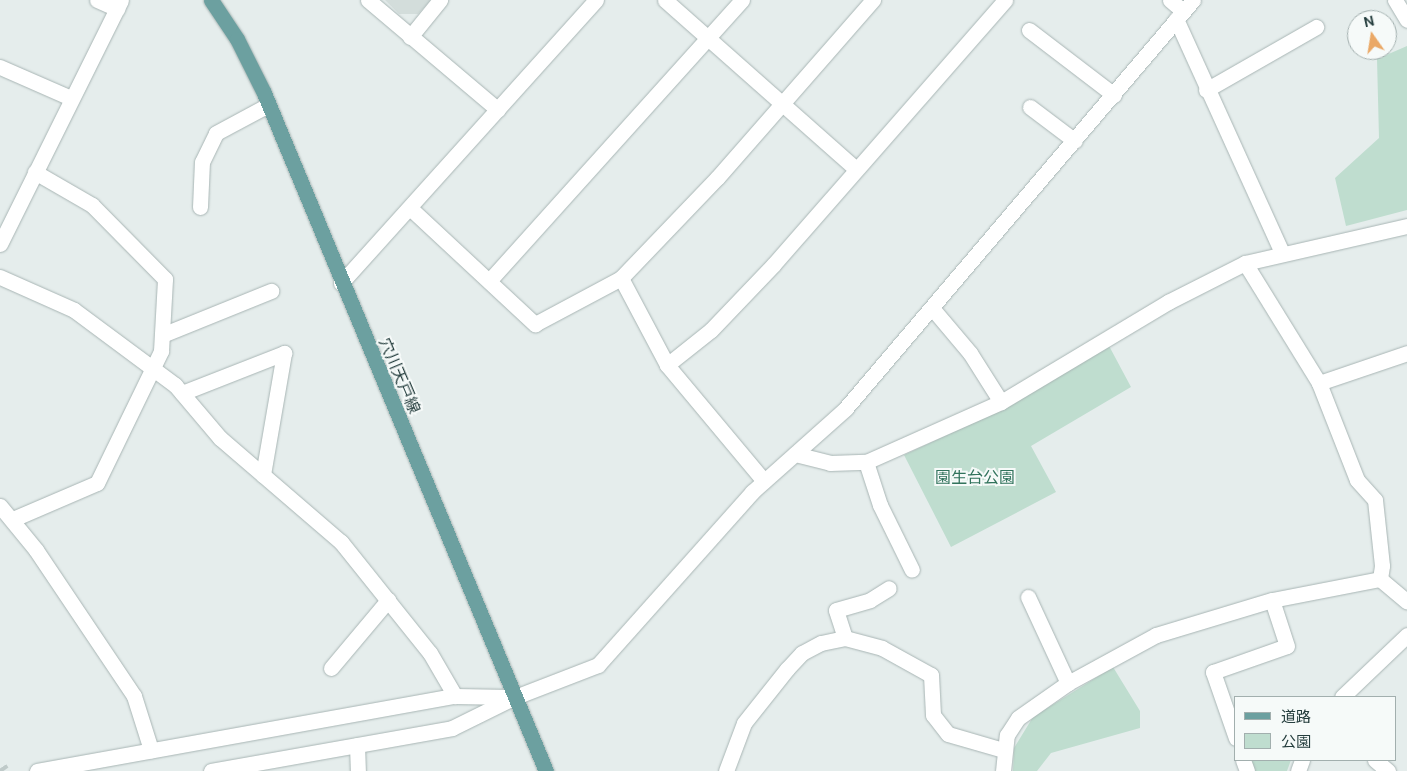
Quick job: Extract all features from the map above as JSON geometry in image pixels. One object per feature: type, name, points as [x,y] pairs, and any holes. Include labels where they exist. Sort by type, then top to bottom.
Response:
[{"type":"main road","name":"穴川天戸線","points":[[210,0],[237,39],[268,105],[546,771]]},
{"type":"street","points":[[0,244],[119,4],[97,0]]},
{"type":"street","points":[[368,0],[498,110]]},
{"type":"street","points":[[410,37],[440,0]]},
{"type":"street","points":[[341,283],[596,0]]},
{"type":"street","points":[[665,0],[856,168]]},
{"type":"street","points":[[489,281],[742,0]]},
{"type":"street","points":[[410,208],[535,324],[621,278],[717,178],[782,102],[874,0]]},
{"type":"street","points":[[667,365],[711,330],[774,264],[856,168],[1005,0]]},
{"type":"street","points":[[1170,0],[1184,10],[1206,90],[1282,253]]},
{"type":"street","points":[[1395,0],[1407,20]]},
{"type":"street","points":[[211,771],[452,728],[515,697],[598,665],[764,481],[845,409],[1075,141],[1184,10]]},
{"type":"street","points":[[1206,90],[1316,27]]},
{"type":"street","points":[[1029,30],[1114,95]]},
{"type":"street","points":[[0,67],[71,98]]},
{"type":"street","points":[[200,207],[202,162],[216,134],[268,105]]},
{"type":"street","points":[[1030,107],[1075,141]]},
{"type":"street","points":[[35,172],[92,205],[165,279],[161,352],[97,483],[4,512],[134,696],[151,750]]},
{"type":"street","points":[[795,454],[830,463],[866,462],[1001,402],[1168,302],[1245,263],[1282,253],[1407,226]]},
{"type":"street","points":[[1245,263],[1318,384],[1357,480],[1375,500],[1382,566],[1380,579]]},
{"type":"street","points":[[0,277],[74,310],[182,393],[220,438],[341,542],[430,653],[455,696]]},
{"type":"street","points":[[621,278],[667,365],[764,481]]},
{"type":"street","points":[[162,335],[271,291]]},
{"type":"street","points":[[932,308],[970,353],[1001,402]]},
{"type":"street","points":[[182,393],[284,353],[263,475]]},
{"type":"street","points":[[1318,384],[1407,354]]},
{"type":"street","points":[[866,462],[880,505],[912,570]]},
{"type":"street","points":[[1003,771],[1003,750],[1006,735],[1018,718],[1068,684],[1156,635],[1272,600],[1380,579]]},
{"type":"street","points":[[1380,579],[1407,602]]},
{"type":"street","points":[[845,638],[836,610],[870,600],[889,588]]},
{"type":"street","points":[[1028,597],[1068,684]]},
{"type":"street","points":[[330,668],[388,600]]},
{"type":"street","points":[[1234,732],[1212,672],[1287,646],[1272,600]]},
{"type":"street","points":[[1343,696],[1407,634]]},
{"type":"street","points":[[726,771],[744,723],[787,669],[808,650],[845,638],[882,648],[931,675],[933,715],[948,734],[1003,750]]},
{"type":"street","points":[[37,771],[455,696],[515,697]]},
{"type":"street","points":[[358,745],[358,771]]},
{"type":"street","points":[[1376,761],[1388,771]]},
{"type":"shaded area","points":[[385,0],[431,0],[418,14],[399,14]]},
{"type":"green space","points":[[1407,46],[1407,210],[1346,226],[1335,178],[1379,138],[1377,60],[1397,60],[1397,50]]},
{"type":"green space","name":"園生台公園","points":[[1108,344],[1131,387],[1031,446],[1056,492],[951,547],[904,455],[1003,409]]},
{"type":"green space","points":[[1113,667],[1140,711],[1140,728],[1051,753],[1037,771],[1013,771],[1014,748],[1033,717]]},
{"type":"green space","points":[[1250,761],[1291,761],[1287,771],[1254,771]]}]
